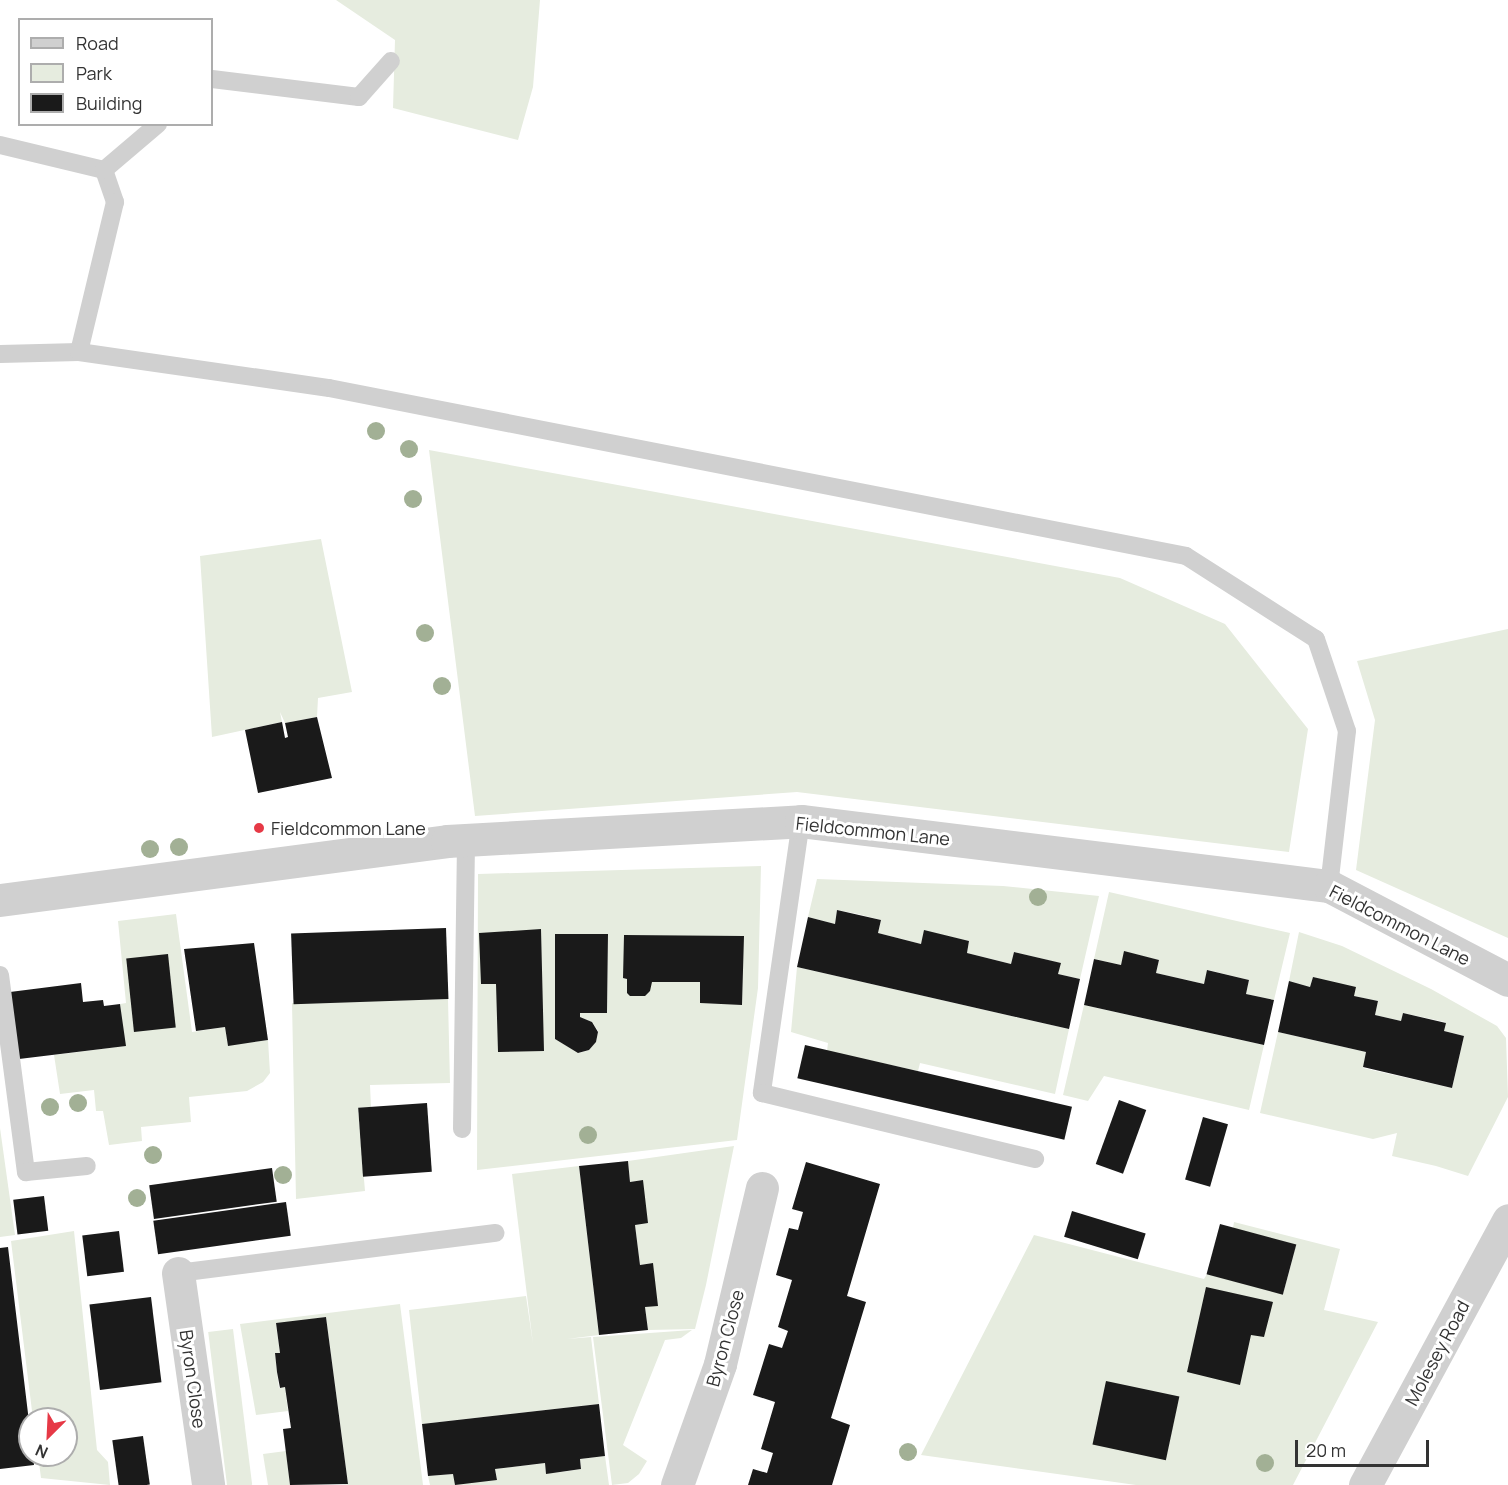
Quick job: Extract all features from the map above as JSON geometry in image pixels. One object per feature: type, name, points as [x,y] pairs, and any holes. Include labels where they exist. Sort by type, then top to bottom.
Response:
[{"type":"street","name":"Fieldcommon Lane","points":[[0,900],[466,840],[801,821],[1329,886],[1508,980]]},
{"type":"street","name":"Byron Close","points":[[677,1485],[720,1364],[762,1188]]},
{"type":"street","name":"Molesey Road","points":[[1365,1485],[1508,1220]]},
{"type":"street","name":"Byron Close","points":[[178,1274],[208,1485]]},
{"type":"lane","points":[[213,79],[359,97],[391,61]]},
{"type":"lane","points":[[104,170],[156,126]]},
{"type":"lane","points":[[0,145],[104,170]]},
{"type":"lane","points":[[80,352],[115,202],[104,170]]},
{"type":"lane","points":[[0,354],[80,352],[329,388],[1186,556],[1316,639],[1347,731],[1329,886]]},
{"type":"lane","points":[[801,821],[762,1092],[1035,1159]]},
{"type":"lane","points":[[462,1129],[466,840]]},
{"type":"lane","points":[[0,975],[26,1172],[87,1166]]},
{"type":"lane","points":[[178,1274],[495,1233]]},
{"type":"green space","points":[[336,0],[540,0],[533,87],[518,140],[393,108],[395,40]]},
{"type":"green space","points":[[429,450],[1120,578],[1225,624],[1308,729],[1289,852],[797,792],[475,816]]},
{"type":"green space","points":[[321,539],[352,692],[318,698],[317,717],[285,723],[280,712],[282,722],[212,737],[200,556]]},
{"type":"green space","points":[[1508,629],[1508,938],[1356,870],[1375,720],[1357,661]]},
{"type":"green space","points":[[761,866],[758,988],[737,1140],[477,1170],[478,874]],"holes":[[[608,934],[607,1013],[580,1013],[580,1017],[592,1022],[598,1031],[596,1042],[589,1050],[579,1053],[555,1039],[555,935]],[[680,936],[743,936],[742,1004],[700,1003],[700,982]]]},
{"type":"green space","points":[[817,879],[1003,886],[1099,896],[1080,979],[1058,974],[1060,963],[1014,952],[1011,964],[967,953],[969,941],[925,931],[921,944],[878,933],[881,920],[858,914],[837,910],[835,924],[808,917]]},
{"type":"green space","points":[[1109,892],[1290,933],[1274,1000],[1246,994],[1249,980],[1208,970],[1204,984],[1156,973],[1159,960],[1125,952],[1121,965],[1094,959]]},
{"type":"green space","points":[[176,914],[192,1032],[225,1027],[228,1045],[268,1040],[270,1073],[263,1082],[247,1091],[189,1097],[191,1122],[141,1127],[142,1141],[109,1145],[103,1111],[96,1111],[94,1090],[60,1094],[54,1055],[125,1046],[120,1004],[126,1003],[118,921]]},
{"type":"green space","points":[[1299,932],[1342,946],[1431,989],[1497,1026],[1506,1038],[1508,1097],[1468,1176],[1392,1156],[1397,1133],[1373,1139],[1260,1113],[1278,1032],[1366,1052],[1363,1068],[1452,1088],[1464,1036],[1444,1031],[1445,1022],[1403,1013],[1401,1021],[1375,1015],[1378,1001],[1354,996],[1334,983],[1313,977],[1310,987],[1289,981]]},
{"type":"green space","points":[[797,967],[1069,1029],[1055,1094],[920,1063],[918,1071],[827,1051],[828,1043],[791,1032]]},
{"type":"green space","points":[[448,999],[450,1083],[370,1085],[371,1107],[358,1108],[365,1191],[296,1199],[292,1003]]},
{"type":"green space","points":[[1084,1005],[1264,1045],[1249,1110],[1104,1076],[1088,1101],[1063,1095]]},
{"type":"green space","points":[[0,1128],[15,1235],[0,1237]]},
{"type":"green space","points":[[734,1146],[695,1329],[648,1330],[645,1307],[652,1263],[640,1265],[635,1225],[643,1180],[630,1182],[628,1161]]},
{"type":"green space","points":[[579,1166],[599,1335],[567,1339],[591,1337],[599,1404],[422,1424],[409,1310],[526,1296],[533,1344],[512,1174]]},
{"type":"green space","points":[[1234,1222],[1340,1249],[1324,1310],[1378,1322],[1293,1485],[1136,1485],[921,1455],[1034,1235],[1204,1279],[1207,1274],[1283,1294],[1296,1245],[1233,1228]]},
{"type":"green space","points":[[74,1231],[97,1450],[108,1462],[110,1485],[41,1478],[40,1467],[78,1467],[78,1407],[32,1407],[11,1241]]},
{"type":"green space","points":[[400,1304],[423,1485],[343,1485],[348,1484],[326,1317],[276,1324],[280,1353],[275,1353],[279,1388],[285,1387],[288,1411],[256,1415],[240,1324]]},
{"type":"green space","points":[[233,1329],[252,1485],[227,1485],[208,1332]]},
{"type":"green space","points":[[692,1330],[681,1338],[665,1340],[623,1445],[647,1461],[639,1474],[628,1483],[612,1485],[593,1337]]},
{"type":"green space","points":[[286,1451],[290,1485],[268,1485],[263,1454]]},
{"type":"green space","points":[[605,1456],[609,1485],[430,1485],[428,1476],[453,1474],[497,1479],[495,1469],[545,1463],[546,1473],[562,1472],[581,1469],[580,1459]]},
{"type":"building","points":[[317,717],[332,778],[258,793],[245,730],[282,722],[285,738],[288,737],[285,723]]},
{"type":"building","points":[[837,910],[881,920],[878,933],[921,944],[924,930],[969,941],[967,953],[1011,964],[1014,952],[1061,963],[1058,974],[1080,979],[1069,1029],[797,967],[808,917],[835,924]]},
{"type":"building","points":[[446,928],[448,999],[294,1004],[291,933]]},
{"type":"building","points":[[541,929],[544,1051],[498,1052],[496,984],[481,984],[479,933]]},
{"type":"building","points":[[555,934],[608,934],[607,1013],[580,1013],[580,1017],[592,1022],[598,1032],[596,1042],[589,1050],[578,1053],[555,1039]]},
{"type":"building","points":[[624,935],[744,936],[742,1005],[700,1003],[700,982],[652,982],[650,991],[645,996],[630,996],[627,993],[627,979],[623,978]]},
{"type":"building","points":[[254,943],[268,1040],[228,1046],[225,1027],[196,1031],[184,949]]},
{"type":"building","points":[[1124,951],[1159,960],[1156,973],[1204,984],[1207,970],[1249,980],[1246,994],[1274,1000],[1264,1045],[1084,1005],[1094,959],[1121,965]]},
{"type":"building","points":[[168,954],[176,1028],[134,1032],[126,958]]},
{"type":"building","points":[[1313,977],[1356,987],[1354,996],[1378,1001],[1375,1015],[1401,1021],[1403,1013],[1446,1023],[1444,1031],[1464,1036],[1452,1088],[1363,1067],[1366,1052],[1278,1032],[1289,981],[1310,987]]},
{"type":"building","points":[[81,983],[83,1002],[103,1000],[104,1006],[120,1004],[126,1046],[19,1059],[10,992]]},
{"type":"building","points":[[805,1045],[1072,1107],[1064,1140],[797,1078]]},
{"type":"building","points":[[1119,1100],[1146,1110],[1123,1174],[1096,1164]]},
{"type":"building","points":[[427,1103],[432,1172],[363,1177],[358,1108]]},
{"type":"building","points":[[1203,1117],[1228,1124],[1210,1187],[1185,1179]]},
{"type":"building","points":[[628,1161],[630,1182],[643,1180],[648,1223],[635,1225],[640,1265],[653,1263],[658,1306],[645,1307],[648,1330],[599,1335],[579,1166]]},
{"type":"building","points":[[806,1162],[880,1184],[847,1296],[866,1302],[831,1418],[850,1425],[832,1485],[748,1485],[753,1469],[767,1473],[773,1453],[761,1449],[775,1402],[753,1395],[769,1344],[782,1348],[788,1331],[778,1327],[792,1280],[776,1275],[789,1228],[798,1230],[803,1212],[792,1209]]},
{"type":"building","points":[[272,1168],[277,1202],[154,1219],[149,1185]]},
{"type":"building","points":[[44,1196],[48,1231],[17,1235],[13,1200]]},
{"type":"building","points":[[286,1202],[291,1236],[158,1254],[153,1221]]},
{"type":"building","points":[[1072,1211],[1146,1234],[1138,1259],[1064,1237]]},
{"type":"building","points":[[1220,1224],[1296,1244],[1283,1295],[1207,1274]]},
{"type":"building","points":[[119,1231],[124,1272],[87,1276],[82,1236]]},
{"type":"building","points":[[8,1247],[27,1407],[18,1407],[18,1467],[0,1469],[0,1248]]},
{"type":"building","points":[[1206,1287],[1273,1302],[1264,1337],[1251,1335],[1240,1385],[1187,1372]]},
{"type":"building","points":[[151,1297],[161,1382],[100,1390],[89,1305]]},
{"type":"building","points":[[326,1317],[348,1484],[290,1485],[283,1429],[291,1428],[285,1387],[280,1388],[277,1372],[275,1353],[280,1353],[276,1323]]},
{"type":"building","points":[[1106,1381],[1179,1397],[1166,1460],[1092,1445]]},
{"type":"building","points":[[599,1404],[605,1456],[580,1459],[581,1469],[546,1474],[545,1463],[495,1469],[497,1480],[455,1485],[453,1474],[428,1476],[422,1424]]},
{"type":"building","points":[[143,1436],[150,1485],[119,1485],[112,1440]]},
{"type":"place","name":"Fieldcommon Lane","points":[[259,828]]}]
